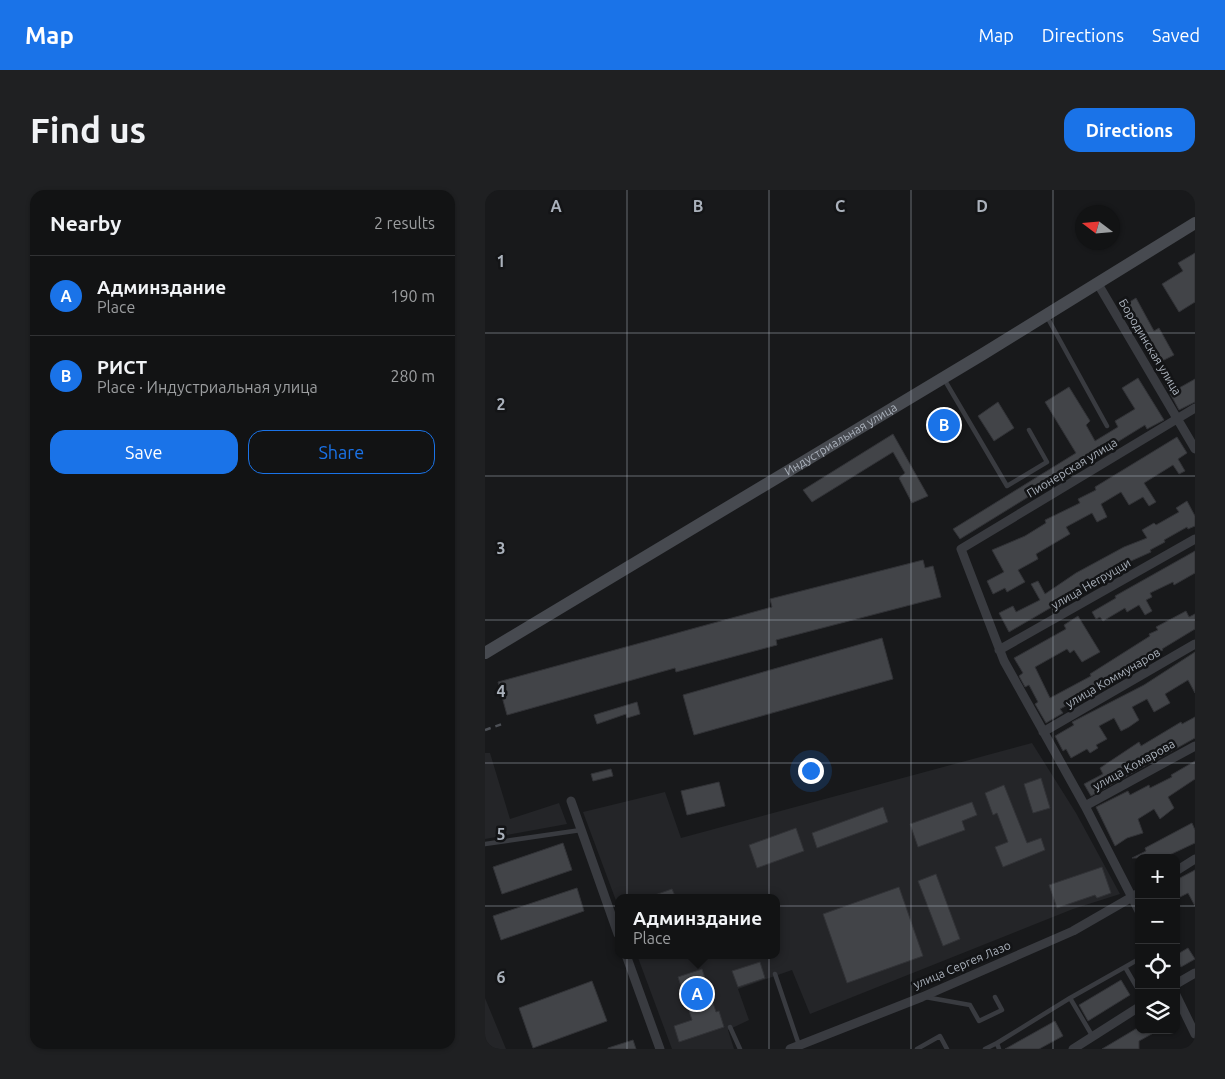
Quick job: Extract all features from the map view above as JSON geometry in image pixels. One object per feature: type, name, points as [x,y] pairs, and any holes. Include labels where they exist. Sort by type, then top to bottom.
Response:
[{"type":"main road","name":"Индустриальная улица","points":[[485,653],[943,378],[1195,223]]},
{"type":"street","name":"Бородинская улица","points":[[1098,284],[1195,449]]},
{"type":"street","name":"Пионерская улица","points":[[999,650],[961,549],[1195,408]]},
{"type":"street","name":"улица Негруцци","points":[[999,650],[1195,539]]},
{"type":"street","name":"улица Коммунаров","points":[[1043,732],[1195,644]]},
{"type":"street","points":[[999,650],[1043,732],[1135,893]]},
{"type":"street","name":"улица Комарова","points":[[1085,806],[1195,746]]},
{"type":"street","points":[[571,801],[615,926]]},
{"type":"street","points":[[1180,868],[1195,859]]},
{"type":"street","name":"улица Сергея Лазо","points":[[794,1047],[922,997],[1073,931],[1135,896]]},
{"type":"street","points":[[627,959],[660,1049]]},
{"type":"street","points":[[1180,982],[1195,973]]},
{"type":"street","points":[[1180,1003],[1195,1034]]},
{"type":"street","points":[[1073,1049],[1135,1010]]},
{"type":"lane","points":[[1046,315],[1107,426]]},
{"type":"lane","points":[[943,378],[1007,486],[1047,462],[1029,430]]},
{"type":"lane","points":[[485,844],[581,830]]},
{"type":"lane","points":[[985,1049],[997,1044],[1135,961]]},
{"type":"lane","points":[[1125,967],[1138,989]]},
{"type":"lane","points":[[775,974],[794,1047]]},
{"type":"lane","points":[[922,997],[971,1005],[979,1021],[1002,1010],[995,997]]},
{"type":"lane","points":[[1071,998],[1093,1037]]},
{"type":"lane","points":[[731,1027],[740,1049]]},
{"type":"lane","points":[[917,1049],[940,1036],[947,1049]]},
{"type":"lane","points":[[997,1044],[999,1049]]},
{"type":"shaded area","points":[[1032,743],[1076,813],[1120,894],[1073,909],[810,1014],[792,970],[738,989],[749,1020],[728,1030],[734,1049],[672,1049],[638,959],[780,959],[780,894],[615,894],[615,898],[583,812],[665,792],[681,838]]},
{"type":"shaded area","points":[[485,753],[490,753],[510,819],[559,803],[567,824],[485,839]]},
{"type":"shaded area","points":[[485,998],[506,1049],[485,1049]]},
{"type":"building","points":[[1195,253],[1195,302],[1179,312],[1162,284],[1183,271],[1178,263]]},
{"type":"building","points":[[1136,298],[1154,331],[1159,328],[1174,355],[1160,362],[1143,330],[1137,332],[1123,306]]},
{"type":"building","points":[[1138,378],[1164,420],[1147,429],[1145,425],[960,539],[953,529],[1076,453],[1045,402],[1069,387],[1090,421],[1086,425],[1095,441],[1118,427],[1115,421],[1135,409],[1122,388]]},
{"type":"building","points":[[1174,379],[1179,388],[1195,379],[1195,402],[1179,410],[1165,384]]},
{"type":"building","points":[[998,402],[1014,428],[994,441],[978,416]]},
{"type":"building","points":[[951,409],[961,425],[936,441],[926,425]]},
{"type":"building","points":[[893,434],[928,496],[912,503],[899,478],[905,473],[893,452],[812,502],[803,490]]},
{"type":"building","points":[[1177,437],[1187,453],[1178,459],[1185,471],[1179,474],[1173,465],[1144,483],[1156,502],[1149,506],[1143,497],[1129,505],[1121,492],[1101,504],[1107,517],[1097,522],[1092,513],[1066,527],[1070,534],[1036,554],[1038,559],[1018,570],[1025,582],[1007,592],[1005,588],[993,594],[987,581],[1004,572],[992,550],[1025,536],[1046,523],[1045,520],[1080,503],[1078,499],[1096,490],[1095,487]]},
{"type":"building","points":[[1187,501],[1195,516],[1195,526],[1188,529],[1187,527],[1164,540],[1165,542],[1150,550],[1151,552],[1131,561],[1009,632],[999,613],[1013,606],[1016,612],[1040,600],[1031,584],[1038,581],[1045,594],[1076,573],[1124,547],[1147,538],[1142,530],[1154,523],[1156,525],[1179,512],[1176,508]]},
{"type":"building","points":[[1195,551],[1195,573],[1174,585],[1173,582],[1150,593],[1152,597],[1146,600],[1152,611],[1145,615],[1139,605],[1127,612],[1125,608],[1103,621],[1100,617],[1096,619],[1092,612],[1116,598],[1115,596]]},
{"type":"building","points":[[923,560],[925,568],[933,566],[941,597],[776,640],[777,645],[676,672],[675,668],[507,715],[498,682],[772,607],[770,599]]},
{"type":"building","points":[[1186,611],[1189,617],[1195,614],[1195,629],[1163,650],[1133,665],[1092,692],[1060,709],[1063,713],[1046,723],[1035,704],[1038,702],[1029,685],[1025,687],[1019,676],[1023,673],[1014,658],[1066,629],[1064,625],[1078,616],[1100,652],[1082,662],[1074,650],[1070,653],[1067,649],[1035,667],[1050,698],[1091,676],[1090,674],[1150,636],[1149,634],[1158,630],[1156,627]]},
{"type":"building","points":[[882,638],[893,679],[694,735],[683,695]]},
{"type":"building","points":[[1195,652],[1195,693],[1188,680],[1165,694],[1170,703],[1154,712],[1147,699],[1132,707],[1139,720],[1129,727],[1121,731],[1114,718],[1099,726],[1107,739],[1096,745],[1098,748],[1090,753],[1087,749],[1071,758],[1066,749],[1063,751],[1055,736],[1074,725],[1072,722],[1144,685]]},
{"type":"building","points":[[637,702],[640,714],[627,718],[626,714],[597,724],[594,715]]},
{"type":"building","points":[[1195,717],[1195,738],[1091,796],[1084,784],[1103,774],[1100,768],[1139,742],[1141,746],[1181,722],[1182,724]]},
{"type":"building","points":[[1195,761],[1195,779],[1168,797],[1174,808],[1160,819],[1154,809],[1138,819],[1143,833],[1127,838],[1115,846],[1096,807],[1128,791],[1130,795],[1149,785],[1150,788],[1172,777],[1171,775]]},
{"type":"building","points":[[611,769],[613,776],[593,781],[591,774]]},
{"type":"building","points":[[1041,778],[1050,808],[1033,813],[1024,784]]},
{"type":"building","points":[[719,782],[725,806],[687,815],[681,791]]},
{"type":"building","points":[[1004,785],[1027,843],[1041,838],[1045,850],[1003,867],[995,847],[1008,842],[997,813],[993,815],[985,793]]},
{"type":"building","points":[[972,802],[977,815],[962,821],[965,830],[918,847],[910,824]]},
{"type":"building","points":[[883,807],[888,822],[817,848],[812,833]]},
{"type":"building","points":[[1192,823],[1195,830],[1195,843],[1172,854],[1140,854],[1146,851],[1145,848]]},
{"type":"building","points":[[796,828],[804,851],[757,868],[749,845]]},
{"type":"building","points":[[563,843],[572,870],[502,894],[493,867]]},
{"type":"building","points":[[1102,867],[1111,893],[1097,898],[1095,895],[1057,908],[1049,885]]},
{"type":"building","points":[[1195,870],[1195,906],[1188,893],[1180,897],[1180,878]]},
{"type":"building","points":[[936,874],[960,939],[943,946],[918,881]]},
{"type":"building","points":[[899,887],[923,956],[847,983],[823,914]]},
{"type":"building","points":[[577,888],[584,911],[501,940],[493,916]]},
{"type":"building","points":[[672,889],[674,894],[658,894]]},
{"type":"building","points":[[1188,948],[1195,959],[1181,967],[1180,953]]},
{"type":"building","points":[[760,962],[765,978],[738,987],[732,971]]},
{"type":"building","points":[[702,969],[716,1012],[719,1011],[724,1027],[679,1042],[674,1026],[692,1020],[678,977]]},
{"type":"building","points":[[1121,980],[1130,995],[1088,1021],[1079,1005]]},
{"type":"building","points":[[592,981],[607,1021],[533,1048],[519,1008]]},
{"type":"building","points":[[1055,1021],[1063,1036],[1039,1049],[1005,1049]]},
{"type":"building","points":[[1135,1029],[1135,1034],[1152,1034],[1139,1041],[1139,1049],[1102,1049]]},
{"type":"building","points":[[633,1040],[636,1049],[608,1049],[608,1048]]},
{"type":"railway","points":[[485,730],[502,724]]},
{"type":"place","name":"РИСТ","points":[[944,425]]},
{"type":"place","name":"Админздание","points":[[697,994]]}]
